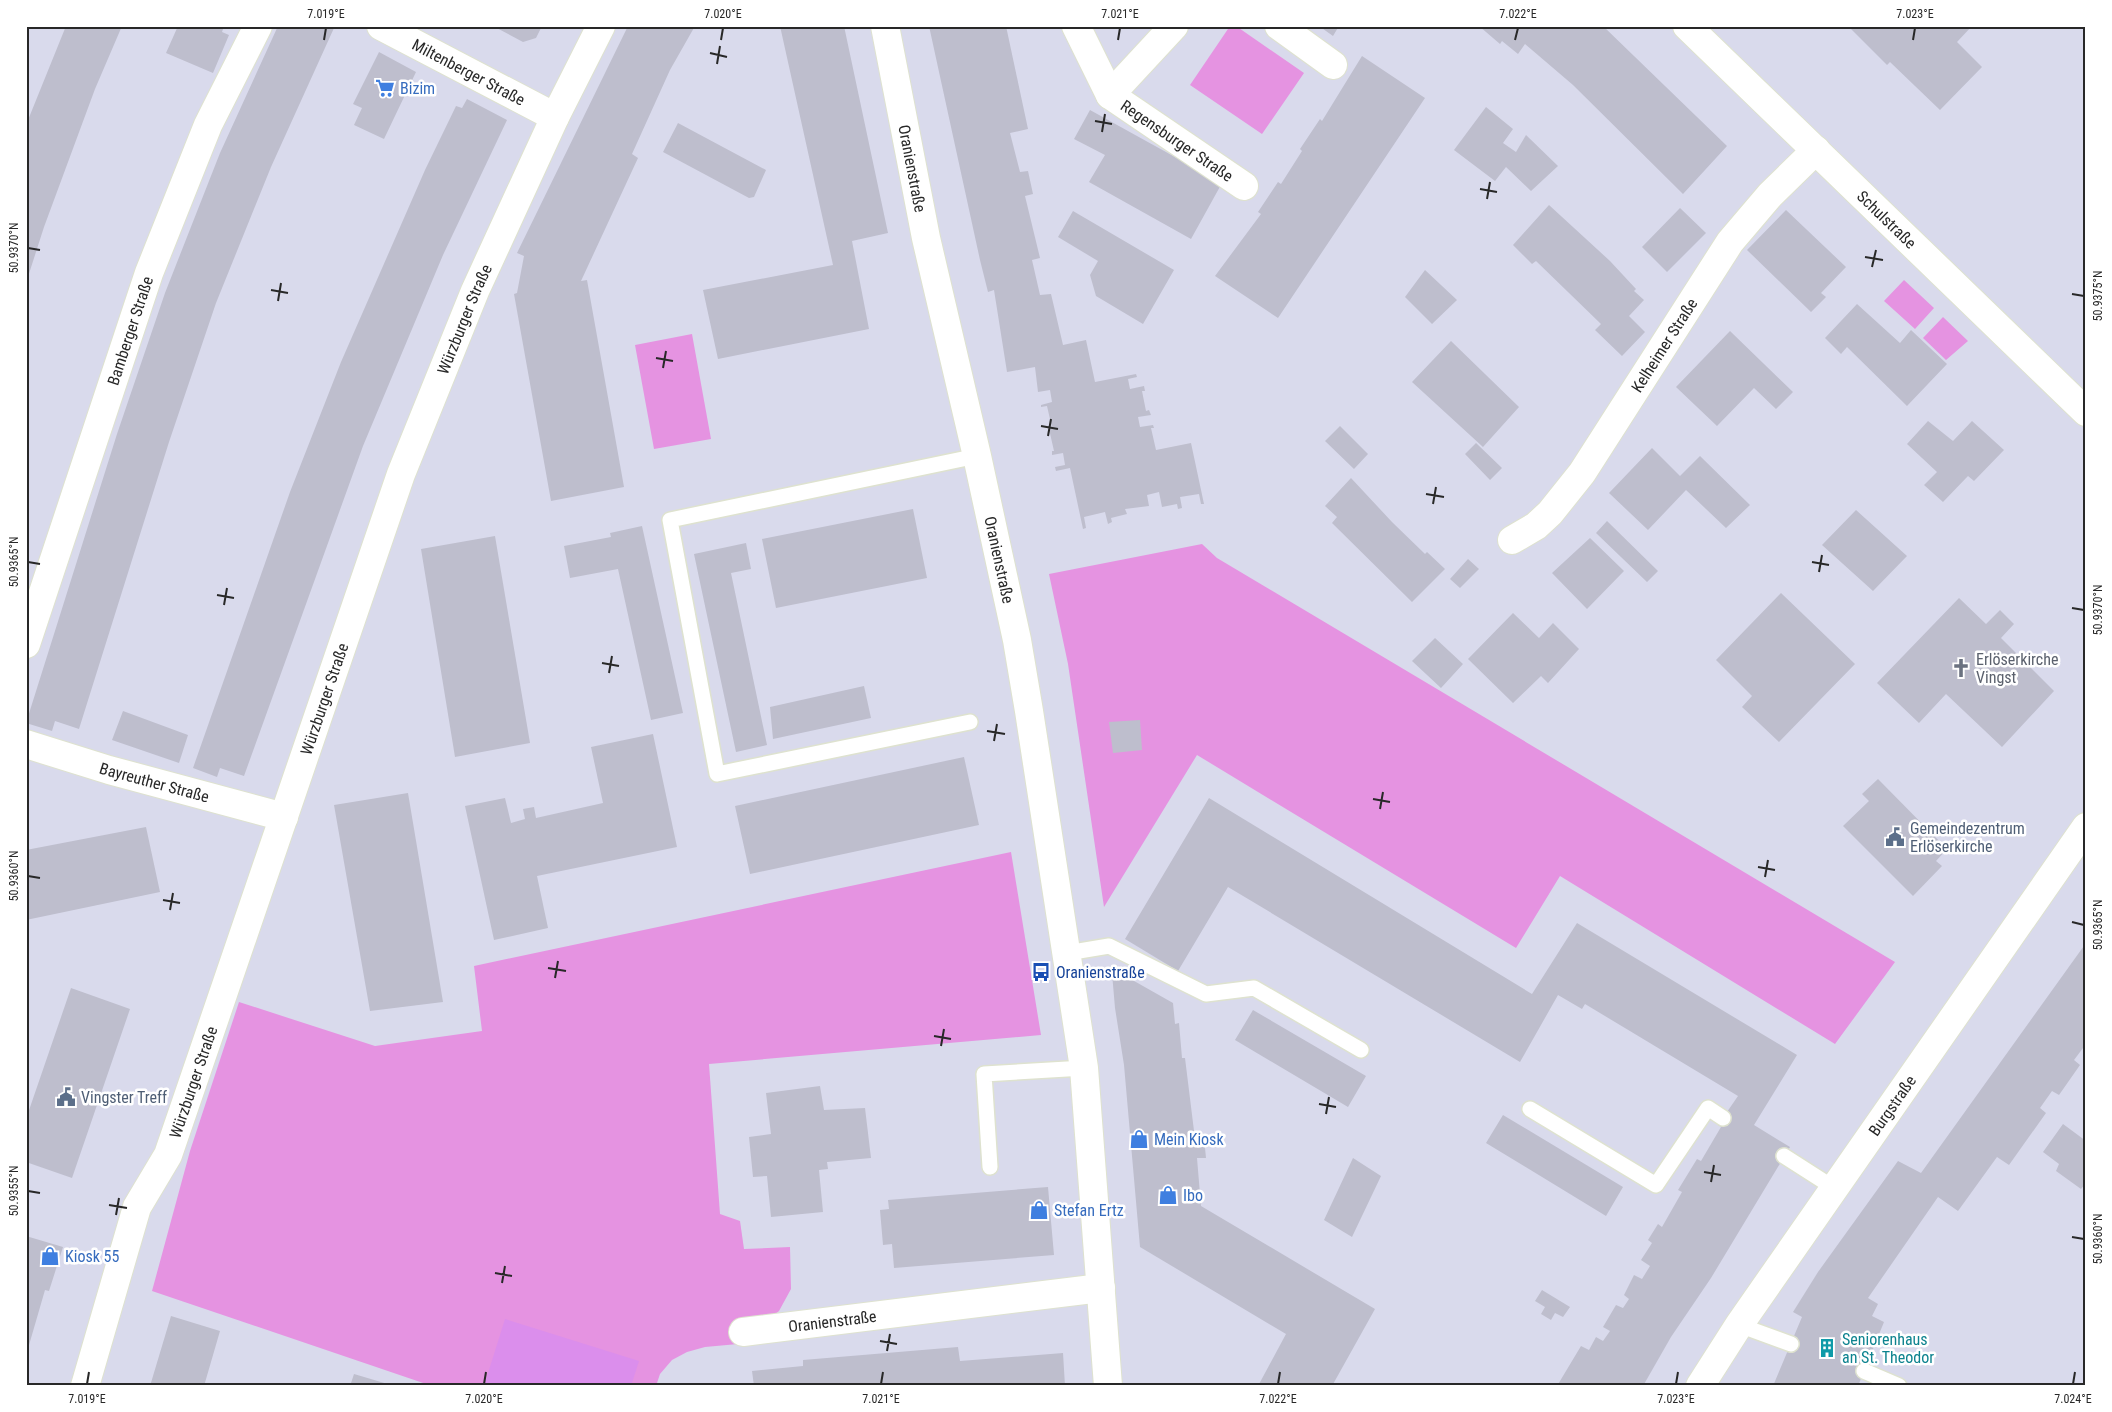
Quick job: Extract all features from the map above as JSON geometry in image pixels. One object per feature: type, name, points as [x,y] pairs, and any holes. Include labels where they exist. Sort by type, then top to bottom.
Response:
[{"type":"street","name":"Bamberger Straße","points":[[26,644],[149,273],[208,125],[258,26]]},
{"type":"street","name":"Miltenberger Straße","points":[[382,26],[555,117]]},
{"type":"street","name":"Würzburger Straße","points":[[84,1386],[137,1207],[168,1155],[401,474],[475,291],[555,117],[601,26]]},
{"type":"street","name":"Oranienstraße","points":[[885,26],[926,238],[977,456],[1017,640],[1084,1068],[1091,1181],[1108,1386]]},
{"type":"street","name":"Regensburger Straße","points":[[1076,26],[1110,95],[1244,186]]},
{"type":"street","name":"Regensburger Straße","points":[[1110,95],[1174,26]]},
{"type":"street","points":[[1278,26],[1333,65]]},
{"type":"street","name":"Schulstraße","points":[[1687,26],[2086,412]]},
{"type":"street","name":"Kelheimer Straße","points":[[1512,540],[1536,526],[1550,513],[1577,479],[1730,242],[1764,201],[1816,150]]},
{"type":"street","name":"Bayreuther Straße","points":[[26,744],[109,770],[284,817]]},
{"type":"street","name":"Burgstraße","points":[[1700,1386],[1739,1325],[2086,827]]},
{"type":"street","name":"Oranienstraße","points":[[742,1332],[1101,1288]]},
{"type":"lane","points":[[970,722],[717,774],[670,520],[977,456]]},
{"type":"lane","points":[[1067,953],[1109,946],[1206,994],[1254,988],[1361,1050]]},
{"type":"lane","points":[[990,1167],[984,1074],[1084,1068]]},
{"type":"lane","points":[[1530,1109],[1656,1185],[1708,1108],[1722,1118]]},
{"type":"lane","points":[[1784,1156],[1834,1188]]},
{"type":"lane","points":[[1739,1325],[1791,1344]]},
{"type":"lane","points":[[1864,1371],[1900,1386]]},
{"type":"shaded area","points":[[1230,26],[1236,26],[1304,73],[1262,134],[1190,85]]},
{"type":"shaded area","points":[[1904,280],[1934,308],[1915,329],[1884,301]]},
{"type":"shaded area","points":[[1943,317],[1968,341],[1946,360],[1923,338]]},
{"type":"shaded area","points":[[692,334],[711,439],[654,449],[635,345]]},
{"type":"shaded area","points":[[1202,544],[1217,558],[1895,962],[1835,1044],[1560,876],[1516,948],[1197,755],[1104,907],[1068,664],[1049,574]]},
{"type":"shaded area","points":[[1011,852],[1041,1035],[709,1064],[720,1214],[740,1221],[744,1249],[790,1247],[791,1289],[779,1311],[738,1344],[705,1347],[687,1352],[672,1360],[660,1374],[656,1386],[432,1386],[152,1291],[190,1151],[239,1002],[375,1046],[482,1031],[474,966]]},
{"type":"shaded area","points":[[505,1319],[639,1361],[631,1386],[484,1386]]},
{"type":"building","points":[[66,26],[122,26],[95,89],[44,227],[26,283],[26,125]]},
{"type":"building","points":[[178,26],[224,26],[222,32],[229,35],[213,73],[166,53]]},
{"type":"building","points":[[278,26],[334,28],[271,167],[216,303],[169,442],[79,729],[55,721],[52,731],[26,723],[117,434],[165,293],[220,153]]},
{"type":"building","points":[[493,26],[542,26],[536,38],[523,42]]},
{"type":"building","points":[[628,26],[695,26],[670,70],[632,154],[638,158],[581,281],[587,280],[624,487],[551,501],[514,294],[517,293],[524,256],[517,253]]},
{"type":"building","points":[[780,26],[844,26],[888,233],[852,241],[869,329],[718,359],[703,290],[833,265]]},
{"type":"building","points":[[929,26],[1006,26],[1028,129],[1010,133],[1020,172],[1028,171],[1033,194],[1025,196],[1040,258],[1032,260],[1040,295],[1051,294],[1063,345],[1086,340],[1095,382],[1136,374],[1137,377],[1128,379],[1130,389],[1144,386],[1145,391],[1142,391],[1146,411],[1149,410],[1151,415],[1138,417],[1140,427],[1153,425],[1154,428],[1151,428],[1156,450],[1191,443],[1204,504],[1201,504],[1199,494],[1180,497],[1182,508],[1178,509],[1177,504],[1162,507],[1159,492],[1147,495],[1149,506],[1125,509],[1127,514],[1111,518],[1112,522],[1108,524],[1105,512],[1084,517],[1086,528],[1083,529],[1070,468],[1056,471],[1055,467],[1065,465],[1063,453],[1052,455],[1052,451],[1054,451],[1049,429],[1052,428],[1047,406],[1041,407],[1041,405],[1052,402],[1050,390],[1038,392],[1035,367],[1007,372],[994,290],[988,292],[980,260]]},
{"type":"building","points":[[1319,26],[1339,26],[1333,36]]},
{"type":"building","points":[[1479,26],[1603,26],[1727,146],[1683,194],[1573,85],[1525,44],[1518,54],[1502,41],[1500,44]]},
{"type":"building","points":[[1848,26],[1972,26],[1957,42],[1982,67],[1940,110],[1890,62],[1887,65]]},
{"type":"building","name":"Bizim","points":[[379,52],[416,72],[384,139],[354,125],[362,108],[353,104]]},
{"type":"building","points":[[1362,56],[1425,98],[1278,318],[1215,276],[1261,214],[1258,212],[1278,182],[1281,184],[1302,151],[1300,149],[1320,119],[1322,121]]},
{"type":"building","points":[[467,99],[507,120],[443,255],[363,446],[244,776],[220,768],[217,777],[193,768],[290,492],[341,362],[425,170],[456,106],[462,108]]},
{"type":"building","points":[[1486,107],[1513,129],[1503,143],[1516,152],[1526,135],[1558,166],[1531,191],[1506,167],[1495,181],[1454,150]]},
{"type":"building","points":[[1090,110],[1222,183],[1191,239],[1089,182],[1105,155],[1074,139]]},
{"type":"building","points":[[678,123],[766,170],[754,197],[749,198],[663,152]]},
{"type":"building","points":[[1549,205],[1610,261],[1636,289],[1634,291],[1644,300],[1629,316],[1645,332],[1622,356],[1595,330],[1601,324],[1536,261],[1532,264],[1513,245]]},
{"type":"building","points":[[1680,208],[1706,233],[1667,272],[1642,247]]},
{"type":"building","points":[[1786,210],[1846,267],[1821,293],[1826,297],[1811,312],[1747,250]]},
{"type":"building","points":[[1073,211],[1174,270],[1143,324],[1096,296],[1090,275],[1098,261],[1058,237]]},
{"type":"building","points":[[1425,270],[1457,300],[1432,324],[1405,297]]},
{"type":"building","points":[[1857,304],[1900,343],[1911,330],[1947,364],[1907,406],[1847,347],[1841,354],[1825,338]]},
{"type":"building","points":[[1730,331],[1793,392],[1776,409],[1754,388],[1717,426],[1676,387]]},
{"type":"building","points":[[1451,341],[1519,407],[1483,447],[1412,382]]},
{"type":"building","points":[[1928,421],[1953,441],[1972,421],[2004,450],[1974,481],[1968,476],[1943,502],[1924,485],[1937,472],[1907,444]]},
{"type":"building","points":[[1340,426],[1368,454],[1354,469],[1325,441]]},
{"type":"building","points":[[1476,443],[1502,468],[1490,480],[1465,454]]},
{"type":"building","points":[[1652,448],[1680,476],[1700,456],[1750,505],[1726,528],[1686,490],[1648,530],[1609,493]]},
{"type":"building","points":[[1351,478],[1425,554],[1427,552],[1445,569],[1412,602],[1332,523],[1337,517],[1325,506]]},
{"type":"building","points":[[913,509],[927,578],[776,608],[762,539]]},
{"type":"building","points":[[1856,510],[1907,556],[1873,591],[1822,545]]},
{"type":"building","points":[[1607,521],[1658,571],[1647,582],[1596,533]]},
{"type":"building","points":[[642,526],[683,713],[651,720],[618,569],[570,578],[564,546],[611,537],[610,533]]},
{"type":"building","points":[[495,536],[530,743],[455,757],[421,549]]},
{"type":"building","points":[[1590,538],[1624,571],[1587,609],[1552,573]]},
{"type":"building","points":[[746,543],[751,569],[731,573],[767,745],[736,752],[694,554]]},
{"type":"building","points":[[1468,559],[1479,569],[1460,588],[1450,579]]},
{"type":"building","points":[[1781,593],[1855,664],[1779,742],[1742,707],[1752,696],[1716,660]]},
{"type":"building","name":"Erlöserkirche Vingst","points":[[1959,598],[1986,624],[2000,610],[2014,624],[2001,638],[2054,691],[2002,747],[1946,694],[1919,723],[1877,683]]},
{"type":"building","points":[[1513,613],[1539,638],[1553,623],[1579,649],[1548,683],[1541,676],[1513,703],[1468,659]]},
{"type":"building","points":[[1435,638],[1463,664],[1441,688],[1412,661]]},
{"type":"building","points":[[864,686],[871,718],[773,739],[770,707]]},
{"type":"building","points":[[123,711],[188,735],[179,763],[112,740]]},
{"type":"building","points":[[1140,720],[1142,750],[1113,753],[1109,722]]},
{"type":"building","points":[[653,734],[677,847],[537,876],[548,928],[494,940],[465,806],[505,798],[511,823],[525,819],[523,809],[534,807],[536,818],[603,803],[591,747]]},
{"type":"building","points":[[964,757],[979,825],[750,874],[735,806]]},
{"type":"building","name":"Gemeindezentrum Erlöserkirche","points":[[1878,779],[1947,849],[1936,861],[1942,866],[1913,896],[1843,826],[1869,801],[1862,794]]},
{"type":"building","points":[[408,793],[443,1002],[370,1011],[334,805]]},
{"type":"building","points":[[1209,798],[1532,994],[1577,923],[1797,1055],[1754,1125],[1790,1147],[1711,1278],[1671,1337],[1643,1386],[1557,1386],[1581,1346],[1589,1350],[1596,1337],[1603,1341],[1610,1331],[1603,1327],[1616,1305],[1623,1308],[1629,1299],[1624,1295],[1634,1275],[1642,1279],[1650,1266],[1641,1260],[1652,1243],[1648,1240],[1658,1224],[1662,1227],[1682,1192],[1678,1190],[1697,1159],[1701,1161],[1721,1127],[1718,1125],[1738,1096],[1585,1004],[1582,1009],[1558,995],[1520,1062],[1228,887],[1178,971],[1125,939]]},
{"type":"building","points":[[146,827],[160,892],[26,920],[26,850]]},
{"type":"building","points":[[2086,943],[2086,1044],[2074,1060],[2080,1065],[2059,1095],[2052,1091],[2040,1108],[2046,1113],[2009,1165],[1997,1157],[1958,1211],[1938,1197],[1868,1298],[1878,1304],[1872,1316],[1884,1322],[1858,1386],[1773,1386],[1802,1317],[1793,1312],[1818,1272],[1898,1161],[1921,1173]]},
{"type":"building","points":[[1112,973],[1120,973],[1173,1003],[1175,1024],[1179,1023],[1182,1058],[1185,1058],[1195,1139],[1204,1138],[1206,1158],[1197,1158],[1201,1206],[1375,1309],[1332,1386],[1258,1386],[1286,1334],[1140,1247],[1124,1065],[1115,1008]]},
{"type":"building","points":[[71,988],[130,1009],[72,1178],[26,1162],[26,1119]]},
{"type":"building","points":[[1253,1010],[1366,1076],[1348,1107],[1235,1040]]},
{"type":"building","points":[[820,1086],[824,1110],[865,1108],[871,1158],[827,1162],[828,1169],[819,1170],[823,1212],[771,1217],[767,1176],[753,1177],[749,1137],[771,1134],[766,1093]]},
{"type":"building","points":[[1503,1115],[1623,1187],[1606,1216],[1486,1143]]},
{"type":"building","points":[[2063,1124],[2086,1141],[2086,1183],[2081,1189],[2056,1171],[2059,1164],[2043,1152]]},
{"type":"building","points":[[1353,1158],[1381,1176],[1352,1237],[1324,1220]]},
{"type":"building","points":[[1048,1187],[1054,1255],[894,1268],[892,1244],[883,1245],[880,1210],[889,1209],[888,1200]]},
{"type":"building","points":[[26,1236],[63,1247],[49,1291],[45,1290],[27,1352]]},
{"type":"building","points":[[1542,1290],[1570,1307],[1563,1317],[1555,1313],[1551,1320],[1541,1314],[1545,1307],[1535,1301]]},
{"type":"building","points":[[171,1316],[220,1331],[204,1386],[150,1386]]},
{"type":"building","points":[[958,1347],[960,1361],[1063,1353],[1065,1386],[754,1386],[752,1371],[803,1366],[803,1360]]},
{"type":"building","points":[[354,1374],[391,1385],[391,1386],[350,1386]]},
{"type":"place","name":"Bizim","points":[[385,88]]},
{"type":"place","name":"Erlöserkirche Vingst","points":[[1961,668]]},
{"type":"place","name":"Gemeindezentrum Erlöserkirche","points":[[1895,837]]},
{"type":"place","name":"Oranienstraße","points":[[1041,972]]},
{"type":"place","name":"Vingster Treff","points":[[66,1097]]},
{"type":"place","name":"Mein Kiosk","points":[[1139,1139]]},
{"type":"place","name":"Ibo","points":[[1168,1195]]},
{"type":"place","name":"Stefan Ertz","points":[[1039,1210]]},
{"type":"place","name":"Kiosk 55","points":[[50,1256]]},
{"type":"place","name":"Seniorenhaus an St. Theodor","points":[[1827,1348]]}]
